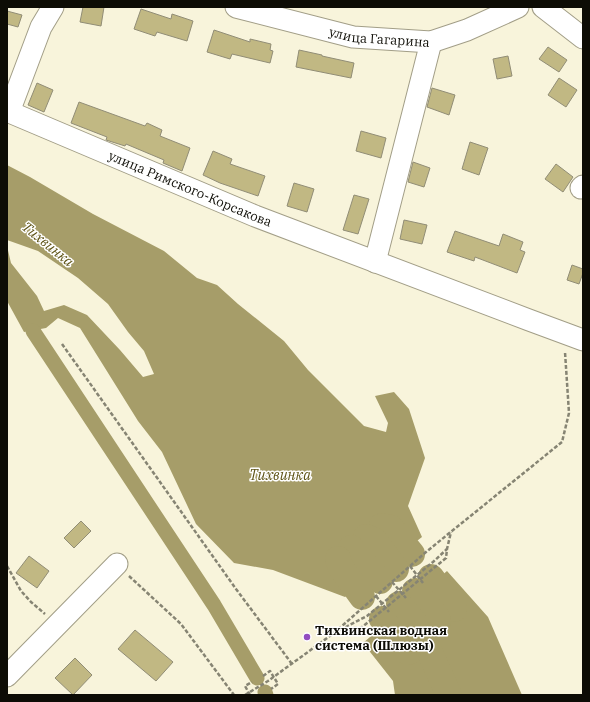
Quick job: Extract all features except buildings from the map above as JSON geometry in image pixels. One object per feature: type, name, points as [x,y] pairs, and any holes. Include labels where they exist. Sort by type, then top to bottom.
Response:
[{"type":"street","points":[[8,112],[41,27],[53,7]]},
{"type":"street","name":"улица Гагарина","points":[[236,7],[353,37],[431,42],[467,30],[518,7]]},
{"type":"street","points":[[543,7],[583,38]]},
{"type":"street","points":[[375,262],[431,42]]},
{"type":"street","name":"улица Римского-Корсакова","points":[[8,112],[255,216],[529,320],[574,343]]},
{"type":"street","points":[[7,676],[117,564]]},
{"type":"path","points":[[245,695],[249,694],[254,688],[274,677],[334,633],[426,552],[562,442],[569,413],[574,343]]},
{"type":"path","points":[[62,344],[236,589],[292,664]]},
{"type":"path","points":[[334,633],[353,628],[361,628],[437,566],[446,558],[452,531]]},
{"type":"path","points":[[334,633],[367,616],[447,549]]},
{"type":"path","points":[[7,566],[21,591],[57,625]]},
{"type":"path","points":[[410,566],[423,583]]},
{"type":"path","points":[[133,579],[181,624],[234,695]]},
{"type":"path","points":[[392,582],[406,598]]},
{"type":"path","points":[[376,596],[389,612]]},
{"type":"path","points":[[263,676],[270,671],[274,677],[278,684],[271,689]]},
{"type":"path","points":[[249,694],[244,686],[252,682]]},
{"type":"water","name":"Тихвинка","points":[[7,165],[93,214],[164,251],[197,278],[217,285],[284,341],[308,370],[364,426],[386,432],[388,423],[375,396],[394,392],[409,409],[425,458],[408,506],[422,537],[345,597],[273,570],[234,563],[196,524],[162,452],[138,421],[80,328],[58,318],[46,328],[24,332],[7,301],[7,246],[11,263],[37,296],[44,311],[64,305],[87,315],[143,377],[154,374],[144,351],[108,304],[78,278],[38,251],[7,240]]},
{"type":"water","points":[[447,571],[488,617],[522,695],[395,695],[393,681],[363,643]]},
{"type":"waterway","points":[[33,331],[214,605],[257,678]]},
{"type":"waterway","name":"Тихвинка","points":[[382,526],[391,528],[412,554]]},
{"type":"waterway","name":"Тихвинка","points":[[366,537],[375,541],[396,569]]},
{"type":"waterway","name":"Тихвинка","points":[[351,548],[380,581]]},
{"type":"waterway","name":"Тихвинка","points":[[338,559],[341,568],[362,597]]},
{"type":"waterway","name":"Тихвинка","points":[[431,577],[454,609]]},
{"type":"waterway","name":"Тихвинка","points":[[415,591],[437,617],[438,623]]},
{"type":"waterway","name":"Тихвинка","points":[[399,604],[419,628],[449,695]]},
{"type":"waterway","name":"Тихвинка","points":[[382,619],[408,652]]},
{"type":"place","name":"Тихвинская водная система (Шлюзы)","points":[[307,637]]}]
